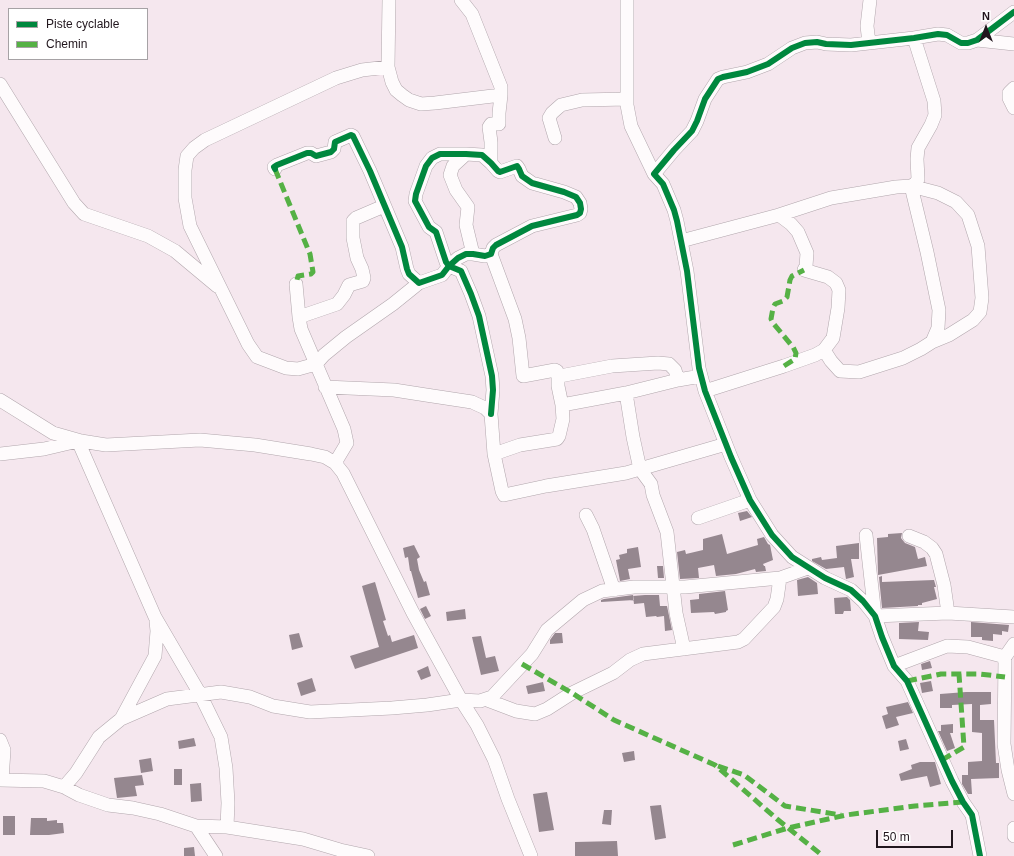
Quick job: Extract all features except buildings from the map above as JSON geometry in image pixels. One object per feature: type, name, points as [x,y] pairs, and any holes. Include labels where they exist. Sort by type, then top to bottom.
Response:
[{"type":"street","points":[[389,0],[388,67],[396,90],[408,100],[421,104],[502,95]]},
{"type":"street","points":[[461,0],[472,14],[501,87],[502,95],[499,113],[500,122],[499,124],[491,124],[489,127],[492,142],[491,163]]},
{"type":"street","points":[[627,0],[627,99],[631,126],[654,174],[663,184],[674,210],[687,271],[700,376],[726,444],[750,500],[772,535],[792,557],[825,578],[851,590],[863,601],[875,616]]},
{"type":"street","points":[[869,43],[867,26],[870,0]]},
{"type":"street","points":[[654,174],[692,131],[705,99],[718,79],[747,72],[768,64],[792,48],[806,43],[817,42],[826,44],[851,45],[938,34],[947,35],[961,43],[968,43],[977,40],[1014,12]]},
{"type":"street","points":[[911,186],[916,183],[918,179],[918,148],[935,115],[934,101],[914,38]]},
{"type":"street","points":[[977,40],[1014,44]]},
{"type":"street","points":[[388,67],[362,70],[336,78],[205,140],[194,148],[187,156],[185,170],[186,198],[190,226],[219,288],[248,344],[257,357],[286,368],[298,369],[316,364],[324,355],[346,337],[393,304],[420,282],[442,275],[458,258],[466,254],[485,256],[491,254]]},
{"type":"street","points":[[0,84],[74,203],[84,214],[148,236],[175,251],[219,288]]},
{"type":"street","points":[[1014,88],[1009,93],[1009,98],[1014,108]]},
{"type":"street","points":[[555,138],[549,118],[561,105],[582,100],[627,99]]},
{"type":"street","points":[[275,169],[274,167],[277,165],[307,153],[311,153],[316,156],[331,152],[334,149],[335,142],[351,135],[353,136],[404,252],[406,269],[409,274],[420,282]]},
{"type":"street","points":[[494,454],[520,445],[536,444],[557,439],[563,419],[557,371],[555,370],[523,376],[519,338],[515,319],[491,254],[493,248],[522,231],[536,225],[577,215],[580,213],[580,203],[576,197],[532,183],[522,176],[517,166],[500,172],[482,155],[440,154],[432,158],[426,166],[415,201],[430,227],[436,232],[446,262],[449,266],[461,271],[479,316],[492,376],[493,390],[491,414],[494,454],[504,495],[546,486],[626,473],[726,444]]},
{"type":"street","points":[[466,154],[453,166],[450,175],[456,190],[468,207],[466,225],[473,254]]},
{"type":"street","points":[[911,186],[939,310],[938,328],[932,342]]},
{"type":"street","points":[[681,241],[779,215],[831,198],[896,187],[911,186],[938,193],[956,202],[968,215],[978,246],[982,298],[980,312],[973,320],[949,335],[932,342],[903,358],[859,372],[840,371],[824,350]]},
{"type":"street","points":[[299,317],[337,304],[344,295],[349,284],[363,281],[364,278],[362,269],[357,258],[353,238],[353,220],[384,206]]},
{"type":"street","points":[[705,391],[816,355],[824,350],[834,338],[839,290],[836,282],[828,277],[804,270],[806,266],[807,253],[798,232],[792,224],[779,215]]},
{"type":"street","points":[[296,284],[301,329],[344,429],[347,443],[334,463]]},
{"type":"street","points":[[558,375],[612,366],[658,363],[668,364],[671,366],[675,370],[678,380]]},
{"type":"street","points":[[562,405],[626,393],[700,376]]},
{"type":"street","points":[[325,386],[394,390],[472,402],[485,408],[491,414]]},
{"type":"street","points":[[626,393],[640,469],[651,484],[653,495],[666,532],[676,613],[684,650]]},
{"type":"street","points":[[0,400],[53,433],[78,441],[106,445],[200,440],[255,445],[325,456],[334,463],[343,473],[412,613],[461,700],[477,725],[494,759],[531,856]]},
{"type":"street","points":[[0,454],[44,449],[78,441]]},
{"type":"street","points":[[78,441],[156,617],[200,694],[221,737],[226,768],[228,803],[227,827]]},
{"type":"street","points":[[698,518],[750,500]]},
{"type":"street","points":[[586,515],[593,529],[614,590]]},
{"type":"street","points":[[866,536],[875,616],[882,637],[894,666],[907,681],[952,781],[972,815],[980,856]]},
{"type":"street","points":[[909,536],[924,542],[932,548],[936,554],[944,585],[948,613]]},
{"type":"street","points":[[64,787],[76,773],[99,737],[122,719],[167,699],[221,692],[250,697],[273,706],[310,712],[392,708],[461,700],[487,700],[492,697],[532,654],[547,630],[583,600],[602,591],[634,587],[673,587],[724,584],[780,578],[808,568]]},
{"type":"street","points":[[487,700],[516,711],[535,714],[547,710],[572,693],[613,673],[630,660],[643,654],[738,642],[744,639],[776,603],[780,578]]},
{"type":"street","points":[[875,616],[948,613],[1014,617]]},
{"type":"street","points":[[122,719],[155,656],[157,631],[156,617]]},
{"type":"street","points":[[1014,644],[1005,657],[1010,680],[1004,744],[1014,794]]},
{"type":"street","points":[[894,666],[947,646],[968,647],[1005,657]]},
{"type":"street","points":[[0,740],[4,750],[1,780],[44,781],[64,787],[79,795],[108,805],[133,808],[160,814],[196,826],[227,827],[303,839],[368,856]]},
{"type":"street","points":[[196,826],[216,856]]},
{"type":"street","points":[[1014,828],[1014,836]]},
{"type":"marked path","points":[[275,169],[310,254],[313,272],[311,274],[298,276],[296,284]]},
{"type":"marked path","points":[[784,366],[795,359],[796,353],[793,347],[773,323],[771,319],[773,308],[775,304],[783,301],[787,297],[792,276],[804,270]]},
{"type":"marked path","points":[[522,664],[572,693],[614,720],[715,765],[777,819],[823,856]]},
{"type":"marked path","points":[[907,681],[941,674],[980,674],[1005,677]]},
{"type":"marked path","points":[[942,760],[964,747],[959,674]]},
{"type":"marked path","points":[[718,766],[744,775],[785,806],[841,815]]},
{"type":"marked path","points":[[733,845],[788,828],[846,815],[915,806],[963,802]]},
{"type":"cycle path","points":[[980,856],[972,815],[952,781],[907,681],[894,666],[875,616],[863,601],[851,590],[825,578],[792,557],[772,535],[750,500],[705,391],[699,368],[687,271],[677,221],[663,184],[654,174],[692,131],[705,99],[718,79],[747,72],[768,64],[792,48],[805,43],[817,42],[826,44],[851,45],[938,34],[947,35],[961,43],[968,43],[977,40],[1014,12]]},
{"type":"cycle path","points":[[275,169],[274,167],[277,165],[307,153],[311,153],[316,156],[331,152],[334,149],[335,142],[351,135],[353,136],[370,171],[402,247],[409,274],[419,283],[442,275],[449,266],[458,258],[466,254],[485,256],[491,254],[496,245],[532,226],[577,215],[580,213],[581,209],[580,203],[576,197],[532,183],[522,176],[517,166],[500,172],[482,155],[440,154],[432,158],[426,166],[415,201],[429,227],[436,232],[446,262],[449,266],[461,271],[479,316],[492,376],[493,390],[491,414]]}]
